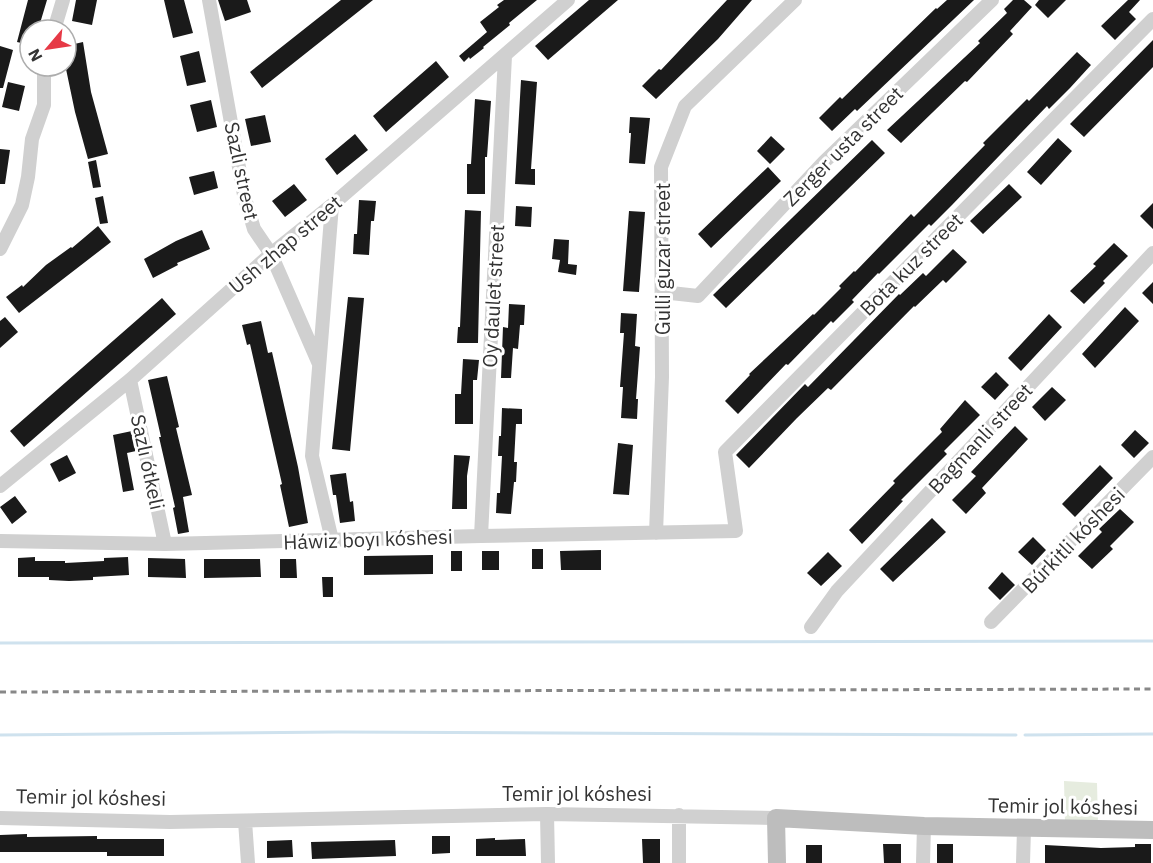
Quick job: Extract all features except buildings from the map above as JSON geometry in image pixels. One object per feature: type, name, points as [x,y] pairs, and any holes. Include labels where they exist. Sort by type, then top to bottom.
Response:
[{"type":"street","points":[[58,18],[63,0]]},
{"type":"street","name":"Sazli street","points":[[209,0],[244,195],[254,229],[270,254],[319,364]]},
{"type":"street","name":"Ush zhap street","points":[[0,486],[130,380],[270,254],[332,205],[568,0]]},
{"type":"street","name":"Gulli guzar street","points":[[656,533],[662,377],[661,167],[686,106],[795,0]]},
{"type":"street","name":"Zerger usta street","points":[[662,292],[698,296],[824,162],[992,0]]},
{"type":"street","name":"Bota kuz street","points":[[736,531],[726,452],[1153,19]]},
{"type":"street","name":"Oy daulet street","points":[[481,536],[505,56]]},
{"type":"street","points":[[0,249],[22,205],[32,139],[44,105],[44,78]]},
{"type":"street","name":"Sazli street","points":[[332,205],[312,456],[332,540]]},
{"type":"street","name":"Bagmanli street","points":[[811,627],[837,591],[1153,253]]},
{"type":"street","name":"Sazlı ótkeli","points":[[130,380],[165,544]]},
{"type":"street","name":"Búrkitli kóshesi","points":[[992,622],[1153,457]]},
{"type":"street","name":"Háwiz boyı kóshesi","points":[[0,541],[165,544],[736,531]]},
{"type":"street","points":[[547,814],[548,863]]},
{"type":"street","name":"Temir jol kóshesi","points":[[0,818],[170,822],[547,814],[679,815],[924,826],[1153,830]]},
{"type":"street","points":[[679,815],[679,863]]},
{"type":"street","points":[[776,818],[777,863]]},
{"type":"street","points":[[245,821],[248,863]]},
{"type":"street","points":[[923,863],[924,826]]},
{"type":"street","points":[[1023,863],[1024,829]]},
{"type":"shaded area","points":[[1064,781],[1097,783],[1098,824],[1065,822]]},
{"type":"waterway","points":[[0,643],[1153,641]]},
{"type":"waterway","points":[[0,735],[338,732],[1016,735]]},
{"type":"waterway","points":[[1025,735],[1153,734]]},
{"type":"railway","points":[[0,692],[1153,689]]}]
